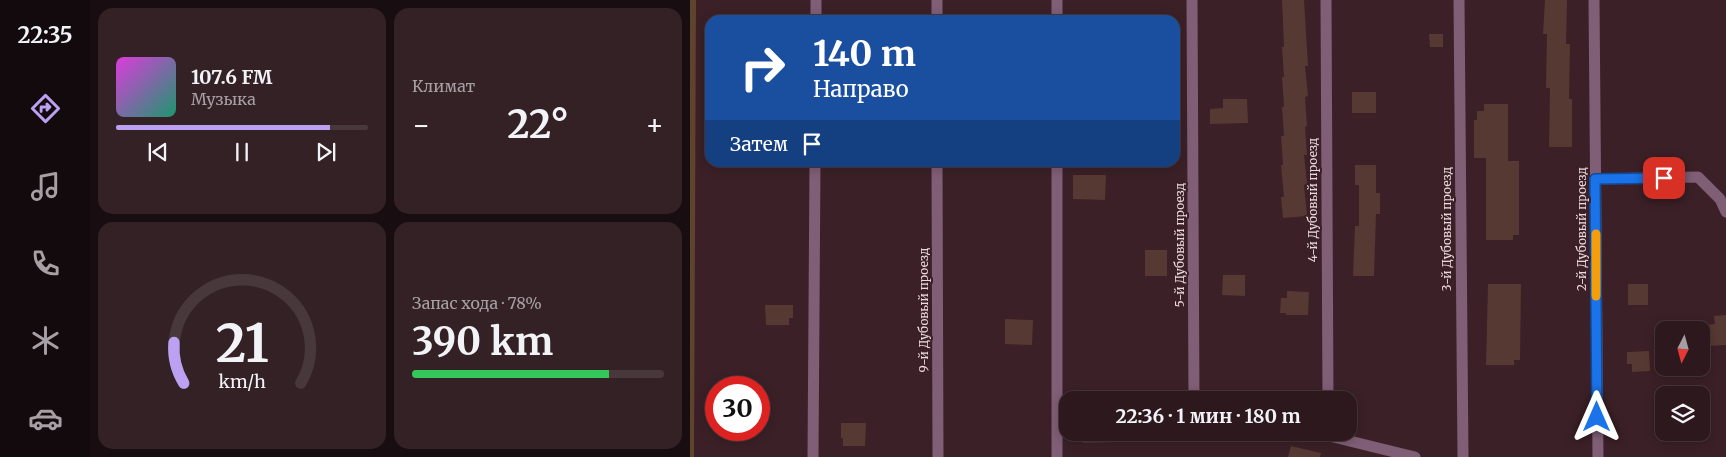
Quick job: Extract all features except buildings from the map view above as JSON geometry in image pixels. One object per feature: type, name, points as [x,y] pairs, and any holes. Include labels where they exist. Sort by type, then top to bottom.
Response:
[{"type":"street","points":[[816,0],[816,15]]},
{"type":"street","points":[[937,0],[937,15]]},
{"type":"street","points":[[1057,0],[1057,15]]},
{"type":"street","name":"5-й Дубовый проезд","points":[[1192,0],[1194,391]]},
{"type":"street","name":"4-й Дубовый проезд","points":[[1326,0],[1328,391]]},
{"type":"street","name":"3-й Дубовый проезд","points":[[1459,0],[1463,457]]},
{"type":"street","name":"2-й Дубовый проезд","points":[[1594,0],[1598,457]]},
{"type":"street","points":[[813,457],[815,167]]},
{"type":"street","name":"9-й Дубовый проезд","points":[[937,167],[938,457]]},
{"type":"street","points":[[1056,457],[1057,167]]},
{"type":"street","points":[[1595,179],[1698,177],[1720,198],[1726,212]]},
{"type":"street","points":[[1355,441],[1415,457]]},
{"type":"shaded area","points":[[690,0],[696,0],[694,457],[690,457]]},
{"type":"slow traffic","points":[[1596,234],[1596,296]]},
{"type":"route","points":[[1597,417],[1595,179],[1664,178]]}]
